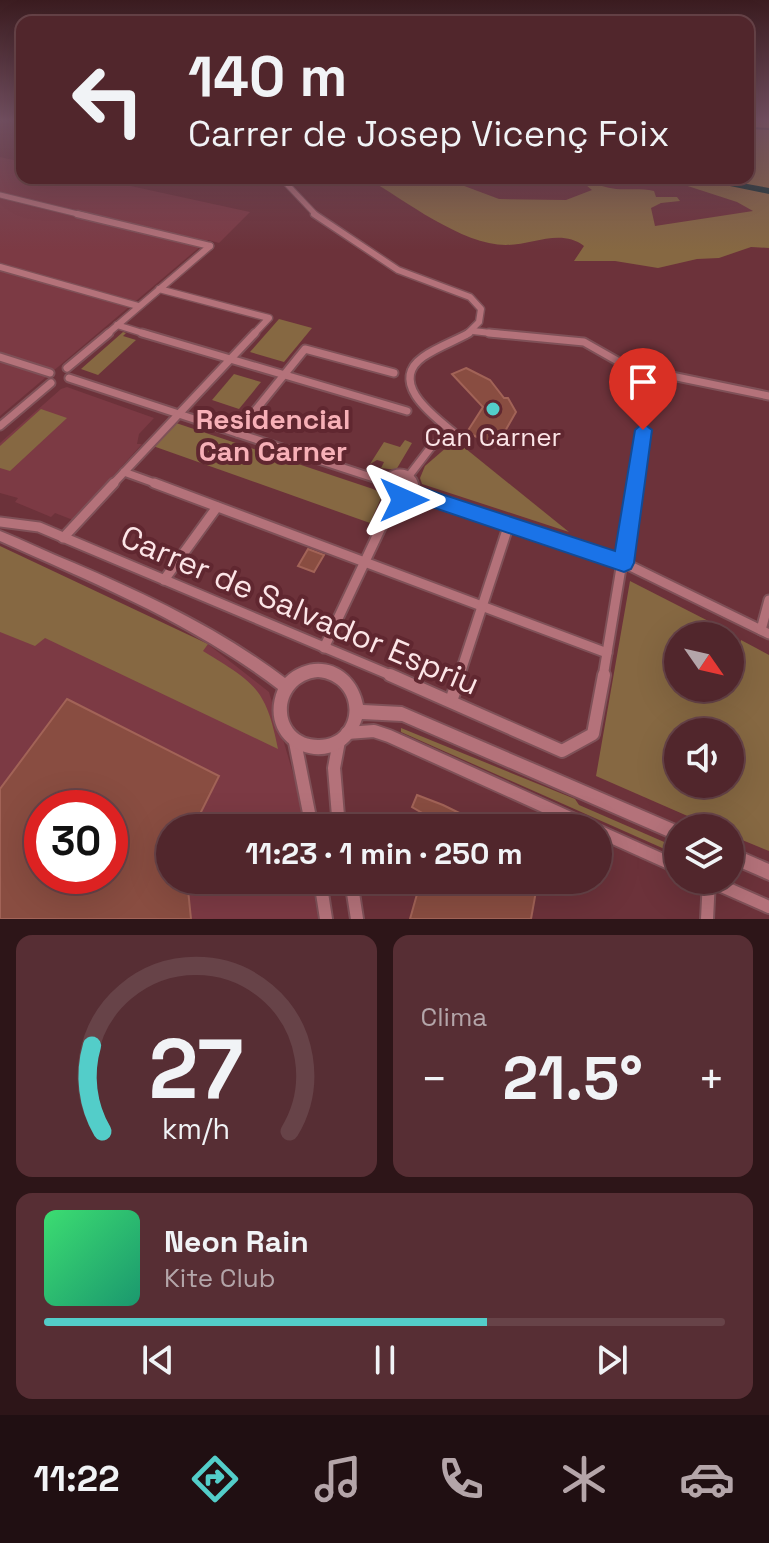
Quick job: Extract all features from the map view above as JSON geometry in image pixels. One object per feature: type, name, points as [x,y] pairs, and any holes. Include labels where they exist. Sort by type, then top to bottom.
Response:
[{"type":"street","points":[[286,184],[314,214],[398,270],[474,300],[482,316],[473,331]]},
{"type":"street","points":[[0,195],[210,246],[67,368],[50,373],[0,357]]},
{"type":"street","points":[[0,267],[138,306]]},
{"type":"street","points":[[63,538],[269,318],[159,289]]},
{"type":"street","points":[[117,325],[407,411]]},
{"type":"street","points":[[408,477],[431,447],[453,432],[414,394],[411,379],[414,368],[428,352],[473,331],[584,342],[631,368],[769,396]]},
{"type":"street","points":[[237,433],[305,349],[394,373]]},
{"type":"street","points":[[67,368],[71,371],[69,378]]},
{"type":"street","points":[[50,373],[46,379],[51,383]]},
{"type":"street","points":[[0,426],[51,383],[69,378],[386,482]]},
{"type":"street","points":[[124,472],[607,653],[624,563],[643,430]]},
{"type":"street","points":[[393,477],[408,477],[414,483],[414,493],[408,499],[394,500],[386,494],[386,482],[393,477]]},
{"type":"street","points":[[414,493],[624,563],[765,632],[769,600]]},
{"type":"street","points":[[324,648],[394,500]]},
{"type":"street","points":[[164,580],[217,507]]},
{"type":"street","name":"Carrer de Salvador Espriu","points":[[0,522],[28,524],[63,538],[451,701],[562,751],[593,734],[607,653]]},
{"type":"street","points":[[451,701],[509,524]]},
{"type":"street","points":[[0,536],[194,623],[235,648],[287,688]]},
{"type":"street","points":[[310,814],[300,754],[281,721],[280,708],[287,688],[300,676],[312,671],[335,672],[353,689],[356,712],[343,737],[334,768],[338,814]]},
{"type":"street","points":[[356,712],[402,714],[664,827]]},
{"type":"street","points":[[295,742],[306,748],[319,749],[343,737],[374,731],[561,814]]},
{"type":"street","points":[[612,837],[664,861]]},
{"type":"street","points":[[744,861],[769,872]]},
{"type":"street","points":[[322,894],[326,919]]},
{"type":"street","points":[[353,894],[357,919]]},
{"type":"street","points":[[707,919],[708,894]]},
{"type":"street","points":[[740,894],[769,907]]},
{"type":"shaded area","points":[[0,164],[16,164],[16,184],[122,184],[250,212],[219,243],[208,240],[0,416]]},
{"type":"shaded area","points":[[754,164],[769,164],[769,248],[751,247],[719,258],[697,259],[658,268],[615,261],[574,261],[584,246],[566,238],[506,245],[471,238],[434,220],[377,184],[459,184],[499,199],[566,200],[592,190],[582,184],[640,189],[654,191],[656,197],[677,197],[680,201],[661,203],[651,208],[655,226],[753,211],[737,202],[682,184],[754,184]]},
{"type":"shaded area","points":[[279,319],[312,328],[284,362],[250,352]]},
{"type":"shaded area","points":[[123,332],[126,333],[123,336],[136,340],[98,375],[81,369]]},
{"type":"shaded area","points":[[234,374],[261,382],[239,409],[212,400]]},
{"type":"shaded area","points":[[67,387],[154,418],[139,434],[137,444],[142,444],[73,520],[55,513],[51,517],[15,502],[18,498],[0,493],[0,443]]},
{"type":"shaded area","points":[[41,409],[67,418],[10,471],[0,468],[0,446]]},
{"type":"shaded area","points":[[176,423],[373,489],[379,492],[381,498],[370,523],[153,446]]},
{"type":"shaded area","points":[[405,440],[412,443],[396,470],[381,468],[384,462],[377,460],[370,464],[384,442],[400,447]]},
{"type":"shaded area","points":[[455,440],[569,532],[422,484],[420,478],[425,466]]},
{"type":"shaded area","points":[[0,546],[208,644],[203,651],[256,689],[269,712],[278,749],[45,638],[35,646],[0,632]]},
{"type":"shaded area","points":[[0,552],[209,645],[269,692],[302,814],[156,814],[156,894],[314,894],[318,919],[0,919]]},
{"type":"shaded area","points":[[630,581],[710,622],[664,622],[664,702],[744,702],[744,642],[769,655],[769,851],[744,841],[744,814],[683,814],[596,776]]},
{"type":"shaded area","points":[[401,728],[575,799],[579,805],[600,814],[586,814],[401,732]]},
{"type":"shaded area","points":[[612,819],[664,842],[664,849],[612,826]]},
{"type":"building","name":"Can Carner","points":[[466,368],[490,380],[504,398],[508,398],[516,412],[496,447],[467,432],[483,407],[452,374]]},
{"type":"building","points":[[308,549],[324,555],[314,572],[298,566]]},
{"type":"building","points":[[67,699],[219,776],[200,814],[156,814],[156,894],[188,894],[191,919],[0,919],[0,789]]},
{"type":"building","points":[[417,795],[461,814],[424,814],[412,807]]},
{"type":"building","points":[[417,894],[535,894],[531,919],[410,919]]},
{"type":"waterway","points":[[730,184],[769,191]]},
{"type":"place","name":"Can Carner","points":[[493,409]]},
{"type":"district","name":"Residencial Can Carner","points":[[273,435]]},
{"type":"route","points":[[404,500],[414,493],[624,563],[643,430]]}]
